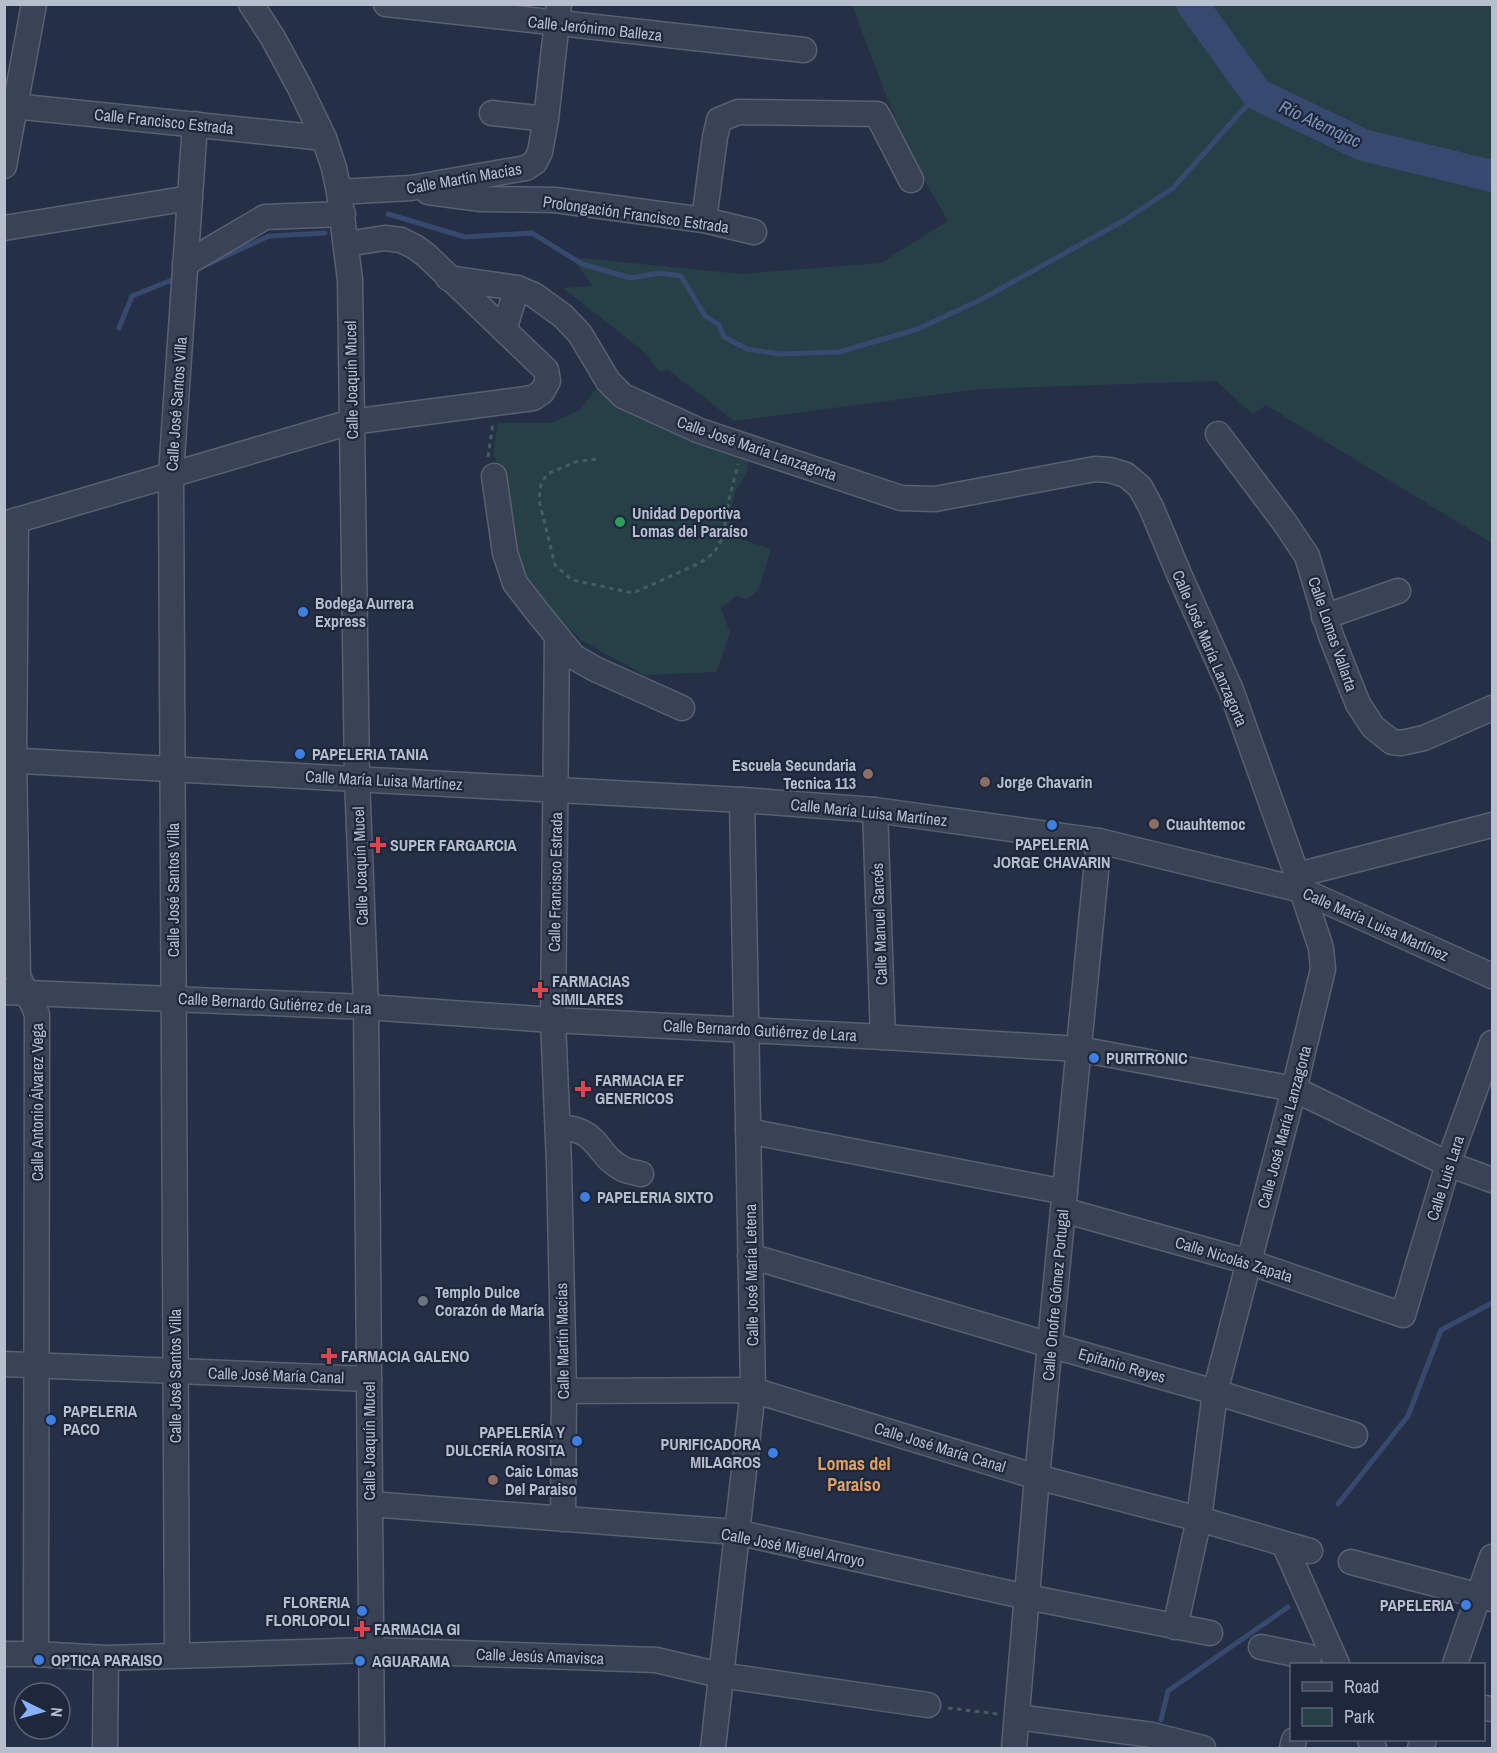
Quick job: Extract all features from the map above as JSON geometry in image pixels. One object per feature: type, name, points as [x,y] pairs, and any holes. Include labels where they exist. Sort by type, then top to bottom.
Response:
[{"type":"street","points":[[4,166],[10,105],[34,4]]},
{"type":"street","name":"Calle Joaquín Mucel","points":[[251,4],[273,38],[324,138],[334,168],[341,203],[350,280],[357,778],[366,1007],[372,1749]]},
{"type":"street","name":"Calle Jerónimo Balleza","points":[[386,4],[557,14],[804,50]]},
{"type":"street","name":"Calle Martín Macías","points":[[185,264],[265,217],[526,168],[535,162],[540,152],[546,119],[557,14]]},
{"type":"street","name":"Calle Francisco Estrada","points":[[10,105],[324,138]]},
{"type":"street","points":[[704,220],[719,120],[738,112],[877,114],[911,180]]},
{"type":"street","points":[[492,113],[546,119]]},
{"type":"street","name":"Calle José Santos Villa","points":[[177,1655],[171,474],[195,124]]},
{"type":"street","name":"Prolongación Francisco Estrada","points":[[411,188],[481,199],[555,200],[704,220],[754,231]]},
{"type":"street","points":[[4,228],[190,198]]},
{"type":"street","points":[[10,522],[351,422],[496,404],[533,398],[542,392],[548,381],[546,370],[426,255],[400,240],[385,238],[346,244]]},
{"type":"street","name":"Calle José María Lanzagorta","points":[[448,278],[517,288],[534,295],[563,316],[580,334],[608,381],[623,396],[700,431],[900,498],[935,500],[1095,469],[1110,470],[1126,475],[1140,487],[1151,507],[1231,690],[1321,948],[1323,969],[1215,1392],[1199,1519],[1174,1627]]},
{"type":"street","points":[[504,330],[517,288]]},
{"type":"street","name":"Calle Lomas Vallarta","points":[[1218,434],[1285,522],[1307,556],[1324,617],[1358,704],[1373,727],[1392,742],[1401,743],[1424,738],[1492,708]]},
{"type":"street","points":[[494,476],[505,553],[515,583],[574,657],[595,669],[682,708]]},
{"type":"street","name":"Calle Antonio Álvarez Vega","points":[[10,522],[9,761],[18,975],[16,993],[34,1004],[37,1015],[36,1654]]},
{"type":"street","points":[[1324,617],[1398,591]]},
{"type":"street","name":"Calle Francisco Estrada","points":[[557,636],[553,1020],[559,1164]]},
{"type":"street","name":"Calle María Luisa Martínez","points":[[9,761],[742,800],[875,810],[1099,841],[1299,882],[1492,976]]},
{"type":"street","name":"Calle José María Letena","points":[[713,1749],[753,1390],[742,800]]},
{"type":"street","name":"Calle Manuel Garcés","points":[[875,810],[883,1037]]},
{"type":"street","points":[[1299,882],[1492,825]]},
{"type":"street","name":"Calle Onofre Gómez Portugal","points":[[1014,1749],[1037,1477],[1099,841]]},
{"type":"street","name":"Calle Bernardo Gutiérrez de Lara","points":[[16,993],[366,1007],[553,1020],[1079,1049],[1294,1089],[1448,1164],[1492,1180]]},
{"type":"street","name":"Calle Luis Lara","points":[[1404,1315],[1448,1164],[1492,1043]]},
{"type":"street","points":[[558,1127],[573,1128],[593,1138],[612,1161],[624,1170],[641,1174]]},
{"type":"street","name":"Calle Nicolás Zapata","points":[[748,1131],[1064,1201],[1404,1315]]},
{"type":"street","name":"Calle Martín Macías","points":[[559,1164],[564,1391],[562,1519]]},
{"type":"street","name":"Epifanio Reyes","points":[[750,1256],[1354,1435]]},
{"type":"street","name":"Calle José María Canal","points":[[4,1364],[369,1379]]},
{"type":"street","name":"Calle José María Canal","points":[[564,1391],[753,1390],[1037,1477],[1199,1519],[1310,1551]]},
{"type":"street","name":"Calle José Miguel Arroyo","points":[[370,1504],[736,1532],[1027,1598],[1210,1634]]},
{"type":"street","points":[[1284,1544],[1336,1663]]},
{"type":"street","points":[[1456,1663],[1486,1598],[1492,1557]]},
{"type":"street","points":[[1351,1562],[1486,1598]]},
{"type":"street","points":[[1261,1647],[1308,1661],[1322,1630]]},
{"type":"street","name":"Calle Jesús Amavisca","points":[[4,1654],[106,1658],[371,1650],[656,1660],[720,1675],[928,1705]]},
{"type":"street","points":[[105,1749],[106,1658]]},
{"type":"street","points":[[1017,1716],[1152,1735],[1203,1749]]},
{"type":"path","points":[[494,476],[488,456],[496,404]]},
{"type":"path","points":[[596,459],[575,462],[548,474],[541,483],[539,500],[555,565],[572,580],[633,593],[700,563],[714,553],[723,537],[729,499],[742,445]]},
{"type":"path","points":[[928,1705],[1017,1716]]},
{"type":"green space","points":[[852,5],[1492,5],[1492,543],[1266,405],[1253,414],[1216,381],[980,389],[734,421],[669,370],[659,371],[642,350],[563,288],[593,286],[571,257],[741,274],[881,263],[948,221],[906,148]]},
{"type":"green space","name":"Unidad Deportiva Lomas del Paraíso","points":[[596,389],[643,410],[658,427],[749,455],[747,472],[736,490],[731,507],[731,536],[771,549],[759,589],[748,599],[736,596],[721,608],[730,633],[716,672],[644,675],[581,640],[515,572],[501,471],[493,454],[498,423],[551,423],[579,411]]},
{"type":"waterway","name":"Río Atemajac","points":[[1192,4],[1257,94],[1363,145],[1492,176]]},
{"type":"waterway","points":[[388,214],[465,237],[532,233],[582,264],[631,278],[659,273],[681,276],[705,316],[719,325],[724,337],[747,349],[780,354],[839,352],[918,329],[982,299],[1123,221],[1173,188],[1257,94]]},
{"type":"waterway","points":[[204,266],[269,236],[325,233]]},
{"type":"waterway","points":[[119,328],[132,296],[177,278]]},
{"type":"waterway","points":[[1338,1504],[1408,1416],[1441,1330],[1492,1303]]},
{"type":"waterway","points":[[1161,1720],[1168,1691],[1288,1607]]},
{"type":"place","name":"Unidad Deportiva Lomas del Paraíso","points":[[620,522]]},
{"type":"place","name":"Bodega Aurrera Express","points":[[303,612]]},
{"type":"place","name":"PAPELERIA TANIA","points":[[300,754]]},
{"type":"place","name":"Escuela Secundaria Tecnica 113","points":[[868,774]]},
{"type":"place","name":"Jorge Chavarin","points":[[985,782]]},
{"type":"place","name":"Cuauhtemoc","points":[[1154,824]]},
{"type":"place","name":"PAPELERIA JORGE CHAVARIN","points":[[1052,825]]},
{"type":"place","name":"SUPER FARGARCIA","points":[[378,845]]},
{"type":"place","name":"FARMACIAS SIMILARES","points":[[540,990]]},
{"type":"place","name":"PURITRONIC","points":[[1094,1058]]},
{"type":"place","name":"FARMACIA EF GENERICOS","points":[[583,1089]]},
{"type":"place","name":"PAPELERIA SIXTO","points":[[585,1197]]},
{"type":"place","name":"Templo Dulce Corazón de María","points":[[423,1301]]},
{"type":"place","name":"FARMACIA GALENO","points":[[329,1356]]},
{"type":"place","name":"PAPELERIA PACO","points":[[51,1420]]},
{"type":"place","name":"PAPELERÍA Y DULCERÍA ROSITA","points":[[577,1441]]},
{"type":"place","name":"PURIFICADORA MILAGROS","points":[[773,1453]]},
{"type":"place","name":"Caic Lomas Del Paraiso","points":[[493,1480]]},
{"type":"place","name":"PAPELERIA","points":[[1466,1605]]},
{"type":"place","name":"FLORERIA FLORLOPOLI","points":[[362,1611]]},
{"type":"place","name":"FARMACIA GI","points":[[362,1629]]},
{"type":"place","name":"OPTICA PARAISO","points":[[39,1660]]},
{"type":"place","name":"AGUARAMA","points":[[360,1661]]},
{"type":"district","name":"Lomas del Paraíso","points":[[854,1474]]}]
